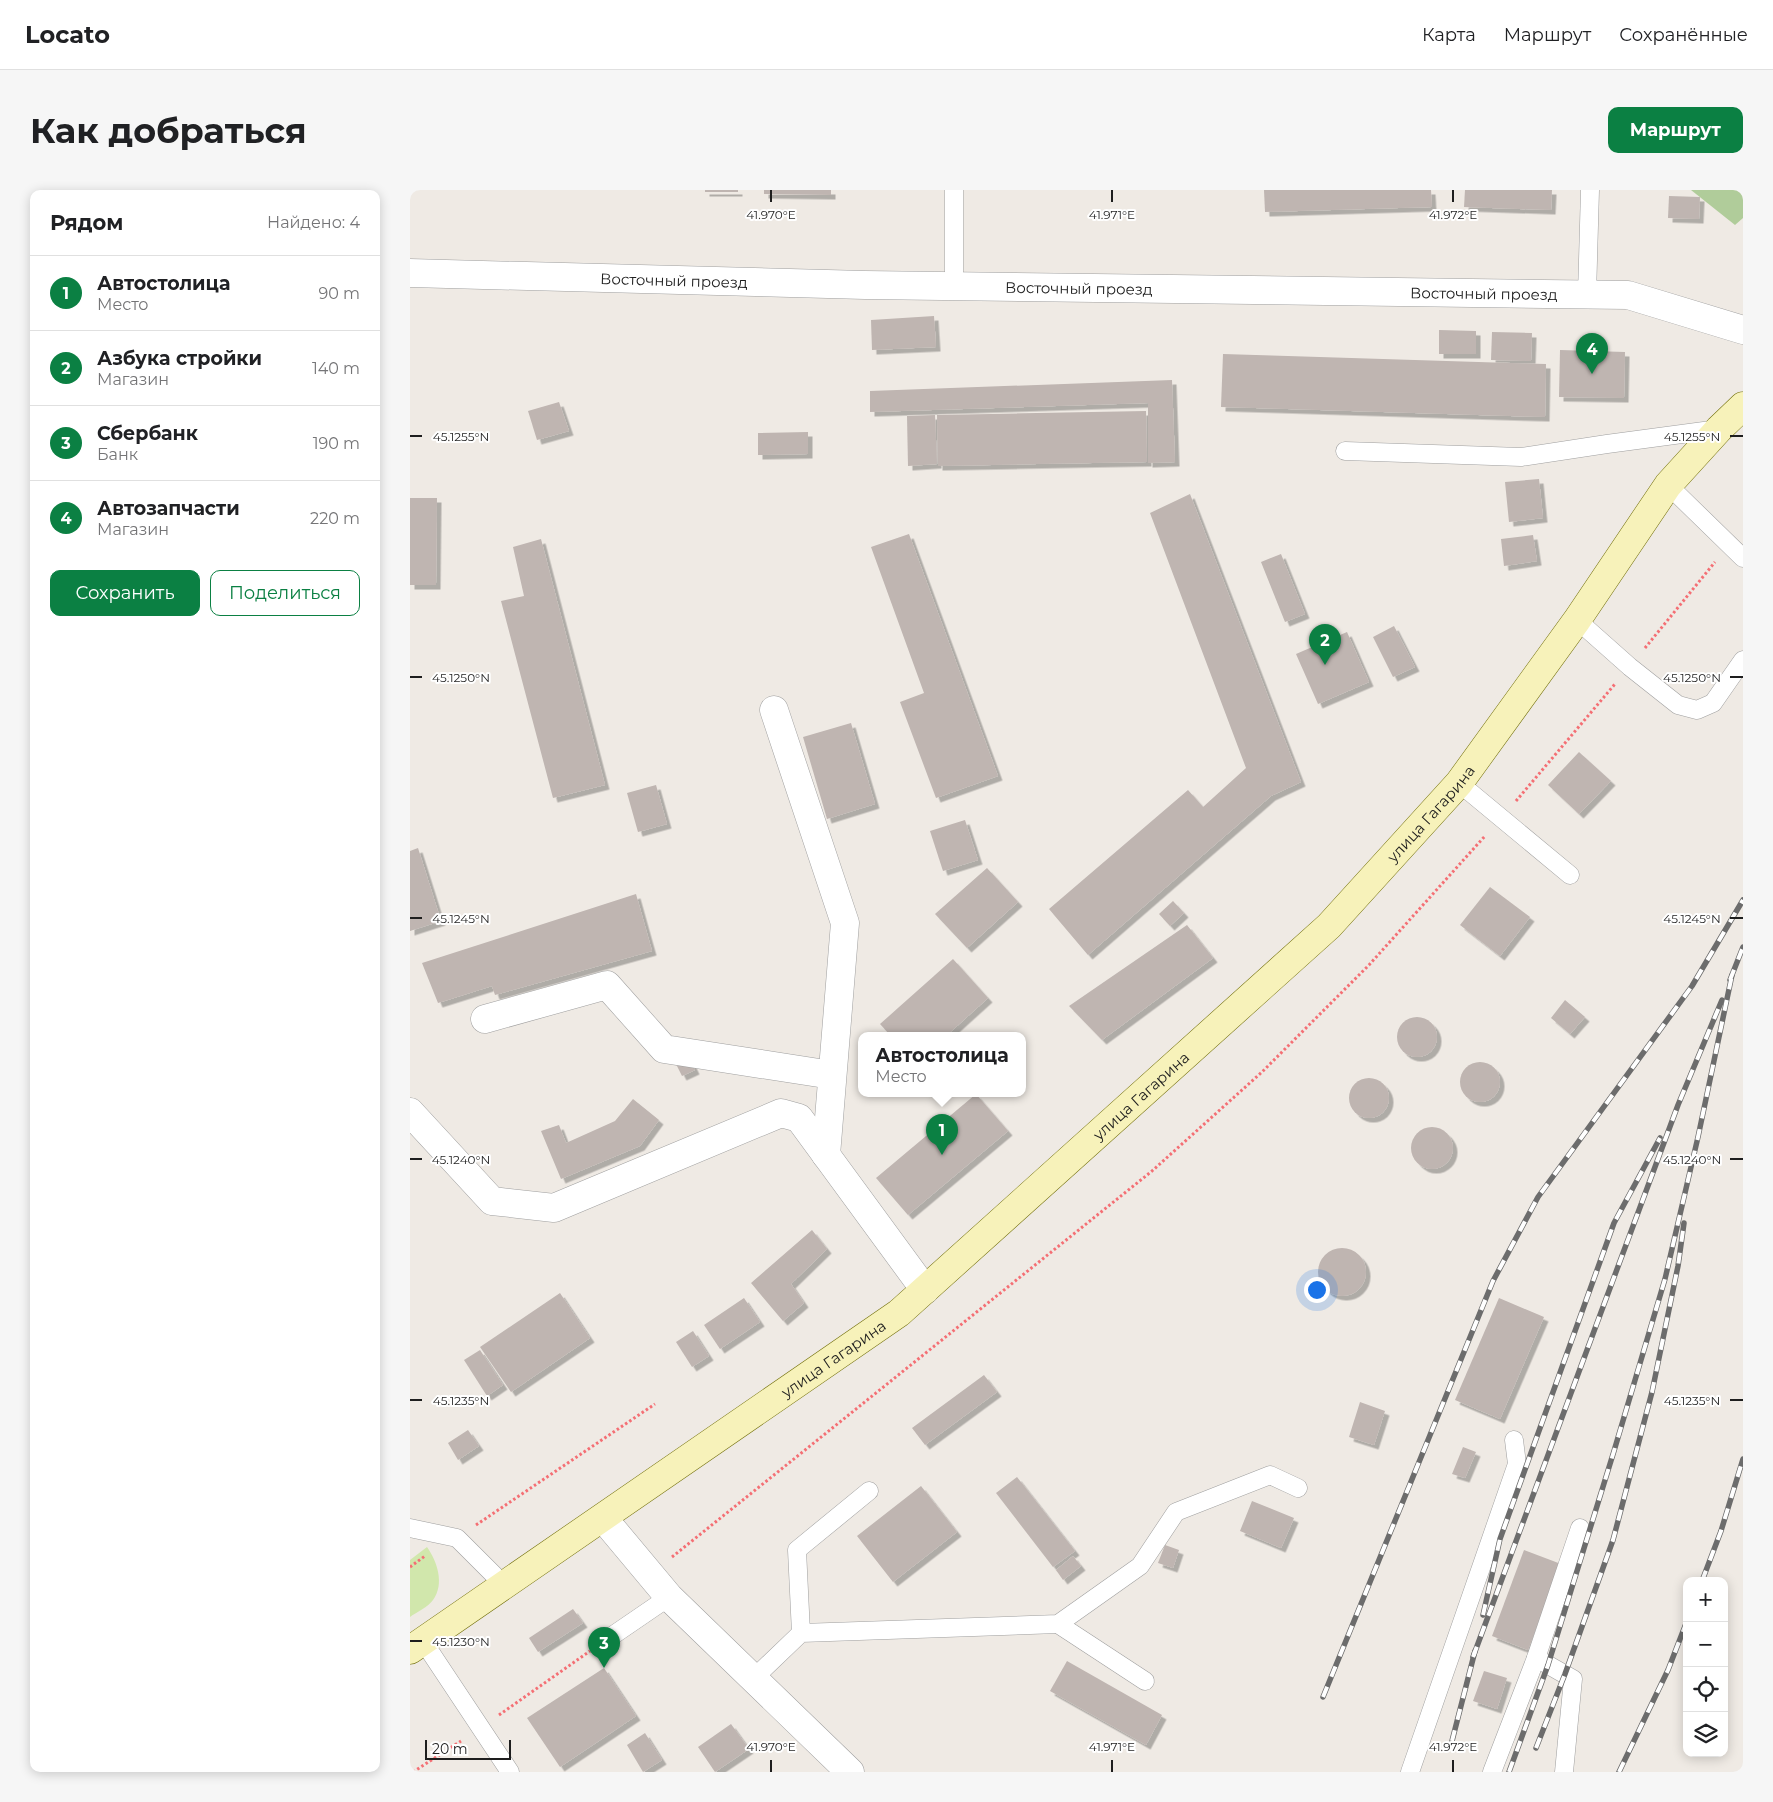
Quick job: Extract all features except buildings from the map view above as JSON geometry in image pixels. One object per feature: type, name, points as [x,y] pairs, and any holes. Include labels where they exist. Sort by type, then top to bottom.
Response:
[{"type":"main road","name":"улица Гагарина","points":[[417,1646],[899,1313],[1329,926],[1459,783],[1577,620],[1668,484],[1743,406]]},
{"type":"street","name":"Восточный проезд","points":[[410,273],[954,286],[1628,295],[1743,330]]},
{"type":"street","points":[[774,710],[845,923],[826,1154]]},
{"type":"street","points":[[485,1019],[606,985],[664,1050],[832,1075]]},
{"type":"street","points":[[410,1112],[492,1201],[554,1208],[781,1113],[799,1118],[925,1290]]},
{"type":"street","points":[[603,1518],[669,1596],[850,1772]]},
{"type":"lane","points":[[954,190],[954,286]]},
{"type":"lane","points":[[1587,295],[1590,190]]},
{"type":"lane","points":[[1345,451],[1521,457],[1719,429]]},
{"type":"lane","points":[[1668,484],[1743,558]]},
{"type":"lane","points":[[1577,620],[1630,667],[1678,705],[1697,710],[1713,703],[1743,660]]},
{"type":"lane","points":[[1459,783],[1570,875]]},
{"type":"lane","points":[[1410,1772],[1517,1464],[1514,1440]]},
{"type":"lane","points":[[754,1678],[801,1633],[1058,1624],[1140,1566],[1176,1512],[1270,1475],[1298,1488]]},
{"type":"lane","points":[[801,1633],[797,1550],[869,1491]]},
{"type":"lane","points":[[410,1528],[457,1538],[505,1586]]},
{"type":"lane","points":[[1492,1772],[1536,1658],[1580,1528]]},
{"type":"lane","points":[[609,1638],[669,1596]]},
{"type":"lane","points":[[1058,1624],[1145,1681]]},
{"type":"lane","points":[[417,1646],[481,1727],[510,1772]]},
{"type":"lane","points":[[1536,1658],[1573,1679],[1564,1772]]},
{"type":"path","points":[[650,1574],[1152,1171],[1262,1072],[1369,965],[1501,818],[1630,667],[1729,545]]},
{"type":"path","points":[[410,1567],[457,1538],[655,1404]]},
{"type":"path","points":[[413,1772],[609,1638]]},
{"type":"green space","points":[[1691,190],[1743,190],[1743,218],[1735,225]]},
{"type":"green space","points":[[427,1547],[434,1559],[439,1587],[431,1603],[410,1617],[410,1560]]},
{"type":"railway","points":[[1323,1697],[1493,1281],[1538,1197],[1692,986],[1743,900]]},
{"type":"railway","points":[[1730,980],[1743,947]]},
{"type":"railway","points":[[1509,1772],[1548,1665],[1665,1279],[1698,1137],[1732,975]]},
{"type":"railway","points":[[1473,1657],[1678,1105],[1722,1000]]},
{"type":"railway","points":[[1483,1615],[1500,1539],[1614,1223],[1660,1138]]},
{"type":"railway","points":[[1536,1748],[1565,1674],[1613,1540],[1652,1392],[1678,1266],[1684,1223]]},
{"type":"railway","points":[[1704,1577],[1721,1531],[1743,1459]]},
{"type":"railway","points":[[1619,1772],[1668,1670],[1687,1622]]},
{"type":"railway","points":[[1452,1741],[1475,1651]]},
{"type":"place","name":"Автозапчасти","points":[[1592,374]]},
{"type":"place","name":"Азбука стройки","points":[[1325,665]]},
{"type":"place","name":"Автостолица","points":[[942,1155]]},
{"type":"place","name":"Сбербанк","points":[[604,1668]]}]
